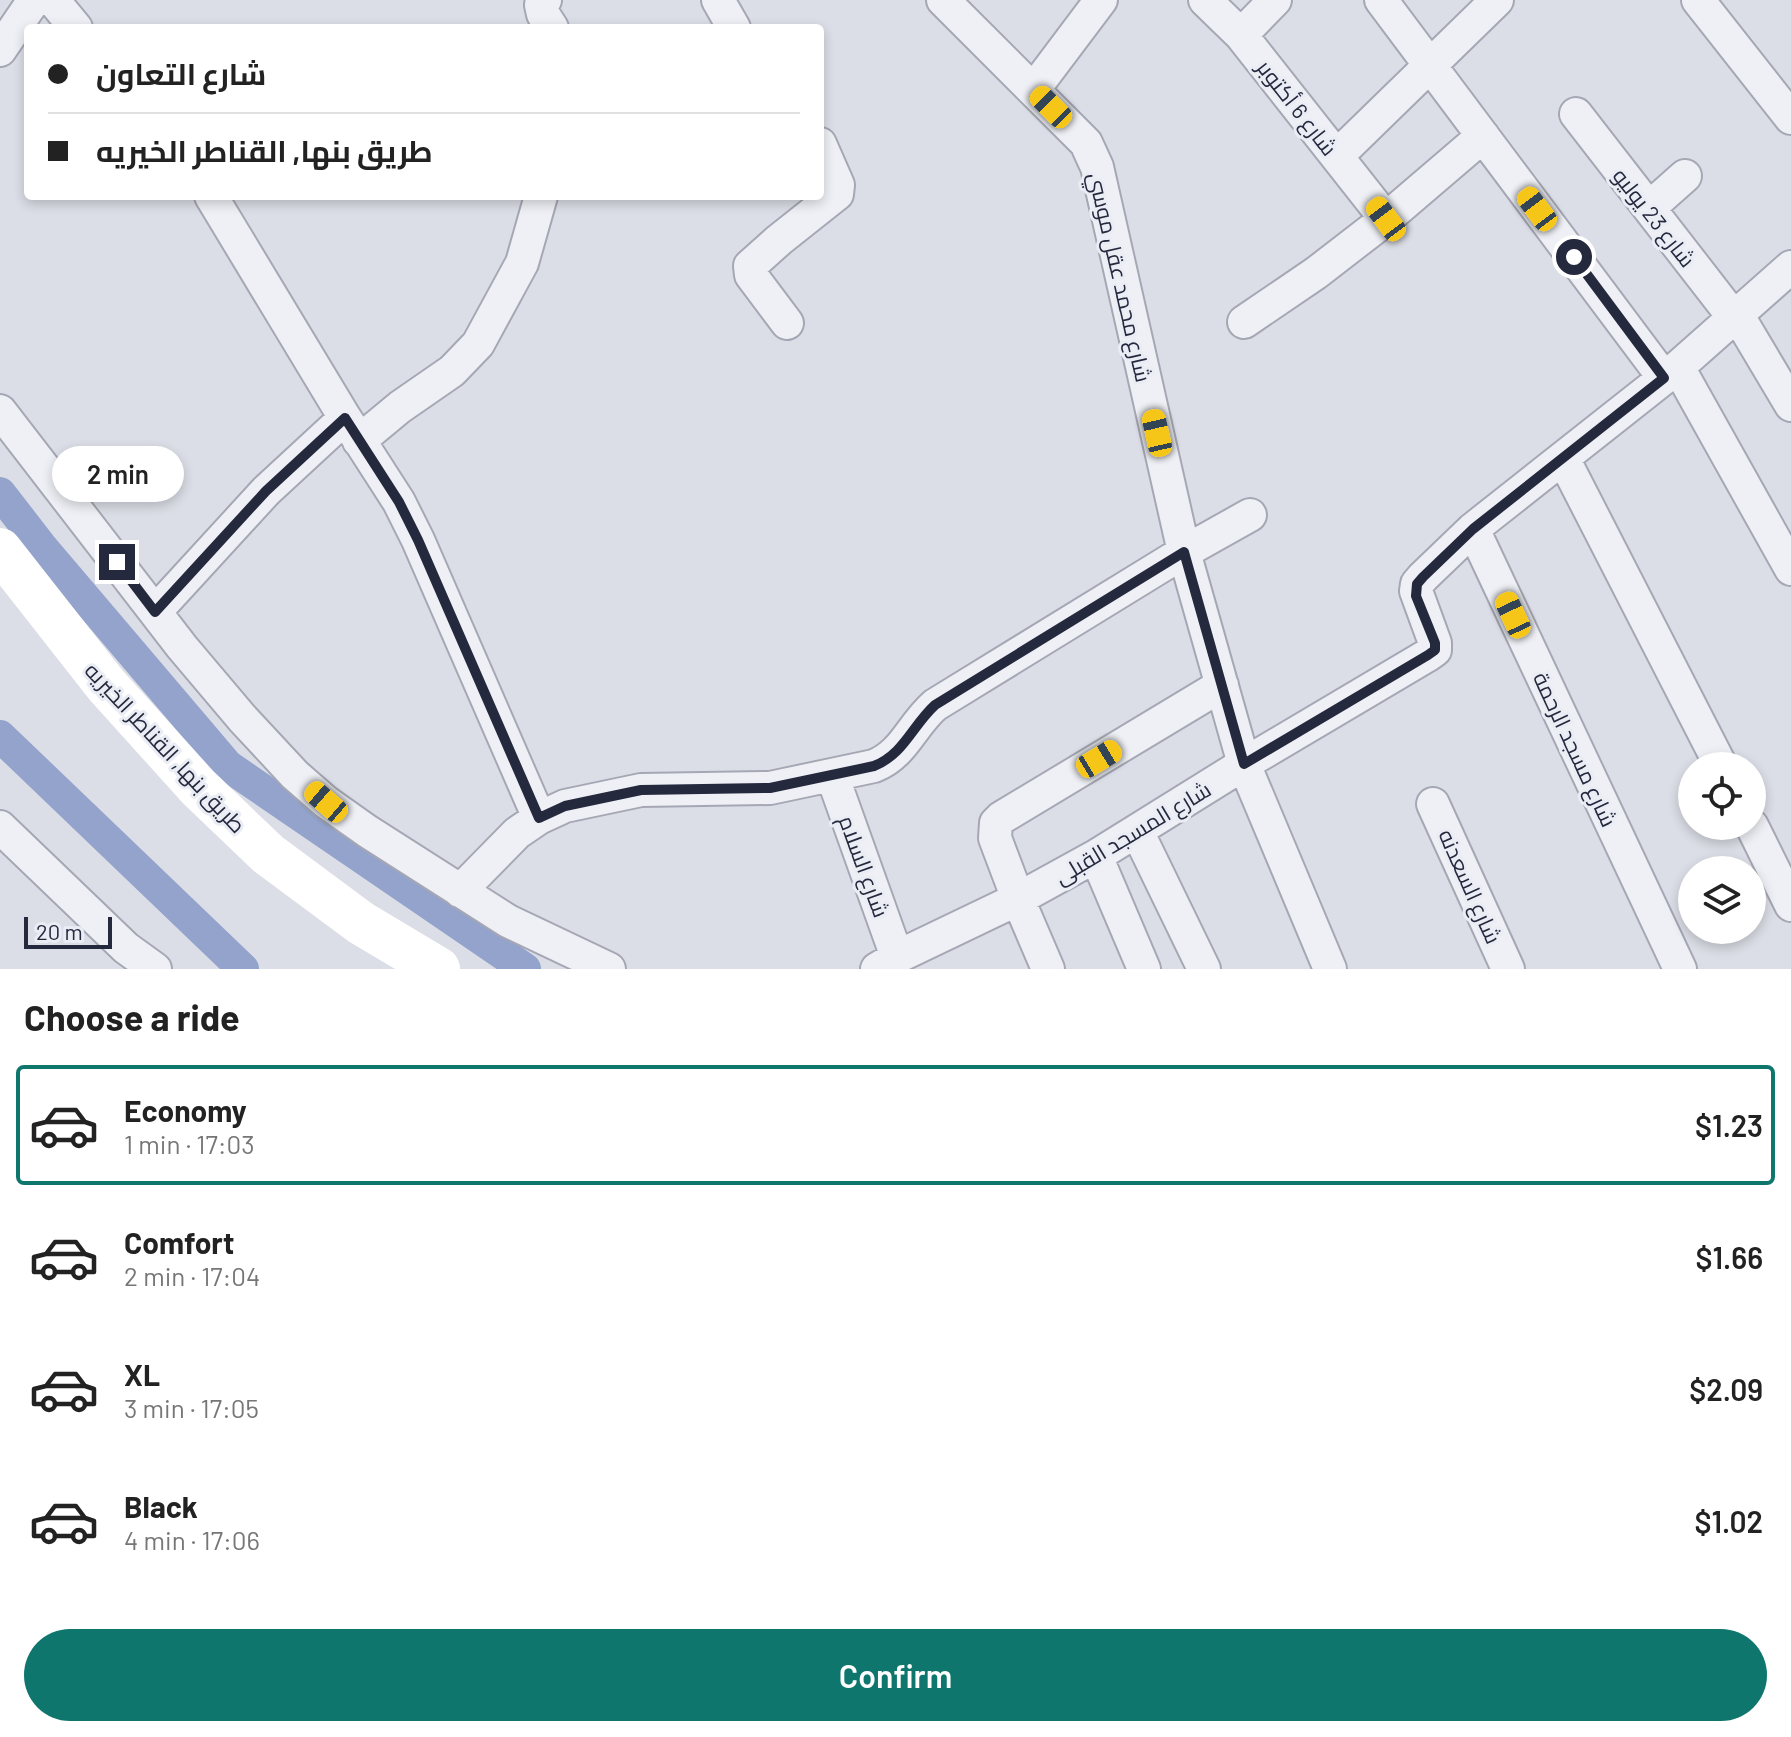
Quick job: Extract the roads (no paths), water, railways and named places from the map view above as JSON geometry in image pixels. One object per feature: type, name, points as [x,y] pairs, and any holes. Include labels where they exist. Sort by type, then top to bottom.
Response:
[{"type":"street","points":[[0,50],[34,0]]},
{"type":"street","points":[[53,0],[73,24]]},
{"type":"street","points":[[545,0],[541,5],[549,24]]},
{"type":"street","points":[[718,0],[732,24]]},
{"type":"street","name":"شارع محمد عقل موسي","points":[[943,0],[1086,143],[1097,167],[1184,552],[1244,764],[1330,969]]},
{"type":"street","points":[[1034,89],[1101,0]]},
{"type":"street","name":"شارع 6 أكتوبر","points":[[1205,0],[1241,35],[1386,219]]},
{"type":"street","points":[[1241,35],[1275,0]]},
{"type":"street","points":[[1381,0],[1483,136],[1671,372],[1791,569]]},
{"type":"street","points":[[1337,156],[1497,0]]},
{"type":"street","points":[[1698,0],[1791,118]]},
{"type":"street","name":"شارع 23 يوليو","points":[[1576,114],[1736,318],[1791,405]]},
{"type":"street","points":[[1244,322],[1316,273],[1386,219],[1483,136]]},
{"type":"street","points":[[787,323],[751,275],[750,266],[837,194],[838,185],[824,153]]},
{"type":"street","points":[[1649,208],[1685,176]]},
{"type":"street","points":[[213,200],[399,502],[539,818]]},
{"type":"street","points":[[155,612],[266,491],[352,430],[400,407],[452,371],[478,344],[522,263],[540,200]]},
{"type":"street","name":"شارع المسجد القبلى","points":[[887,963],[1018,899],[1096,856],[1435,650],[1416,596],[1417,584],[1473,529],[1671,372],[1791,267]]},
{"type":"street","points":[[0,411],[182,647],[295,775],[367,831],[508,921],[609,969]]},
{"type":"street","points":[[1563,458],[1714,752]]},
{"type":"street","points":[[460,891],[517,833],[565,806],[641,790],[770,788],[887,761],[935,705],[1184,552],[1250,515]]},
{"type":"street","name":"شارع مسجد الرحمة","points":[[1473,529],[1680,969]]},
{"type":"street","name":"طريق بنها, القناطر الخيريه","points":[[0,550],[106,685],[198,787],[268,854],[361,923],[438,969]]},
{"type":"street","points":[[1048,969],[995,838],[996,823],[1222,685]]},
{"type":"street","name":"شارع السلام","points":[[832,775],[887,963]]},
{"type":"street","name":"شارع السعدنه","points":[[1433,804],[1508,969]]},
{"type":"street","points":[[0,827],[126,948],[155,969]]},
{"type":"street","points":[[1137,831],[1204,969]]},
{"type":"street","points":[[1759,840],[1791,905]]},
{"type":"street","points":[[1096,856],[1144,969]]},
{"type":"waterway","points":[[0,493],[41,546],[228,766],[525,969]]},
{"type":"waterway","points":[[0,736],[243,969]]}]
